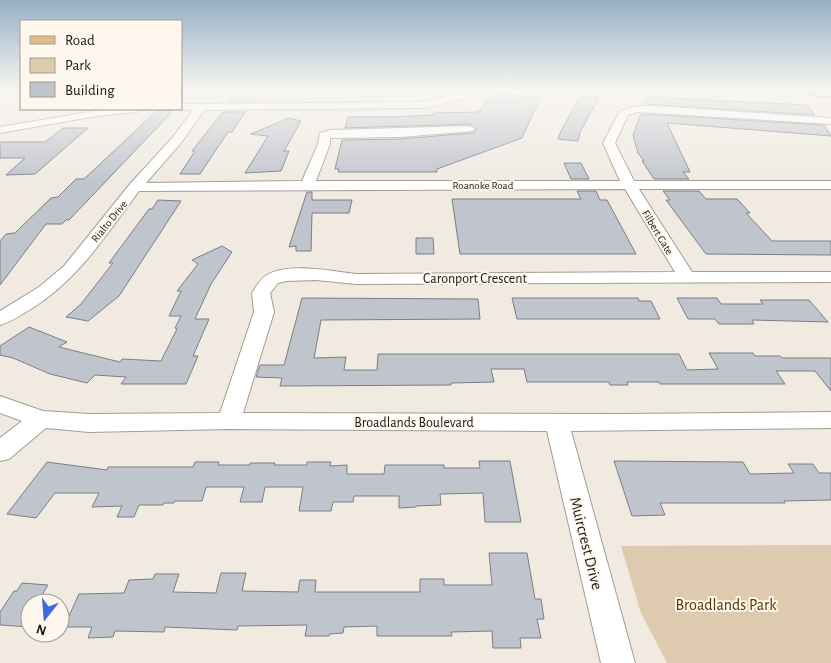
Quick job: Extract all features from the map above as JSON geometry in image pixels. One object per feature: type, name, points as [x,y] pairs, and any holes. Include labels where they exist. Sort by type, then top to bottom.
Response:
[{"type":"street","points":[[0,130],[46,122]]},
{"type":"street","name":"Rialto Drive","points":[[0,319],[18,310],[58,282],[70,270],[135,187],[177,140],[190,122]]},
{"type":"street","name":"Filbert Gate","points":[[620,122],[609,143],[619,168],[687,278]]},
{"type":"street","points":[[309,185],[324,144],[324,136],[331,134],[469,129]]},
{"type":"street","name":"Roanoke Road","points":[[135,187],[831,185]]},
{"type":"street","name":"Caronport Crescent","points":[[230,421],[264,312],[265,306],[261,293],[270,281],[276,277],[307,276],[356,279],[831,277]]},
{"type":"street","name":"Broadlands Boulevard","points":[[0,404],[42,419],[89,423],[831,420]]},
{"type":"street","points":[[0,452],[42,419]]},
{"type":"street","name":"Muircrest Drive","points":[[558,422],[618,663]]},
{"type":"green space","name":"Broadlands Park","points":[[831,545],[831,663],[667,663],[641,613],[621,546]]},
{"type":"building","points":[[145,122],[162,122],[69,220],[62,224],[46,224],[0,285],[0,241],[6,234],[15,233],[51,198],[58,197],[76,179],[84,179]]},
{"type":"building","points":[[215,122],[239,122],[232,132],[228,132],[200,174],[180,174],[195,151],[192,151]]},
{"type":"building","points":[[280,122],[300,122],[284,151],[289,151],[281,171],[245,173],[268,136],[251,134]]},
{"type":"building","points":[[347,122],[529,122],[522,138],[437,169],[437,172],[338,172],[339,169],[335,169],[342,140],[400,139],[473,133],[477,129],[469,124],[345,128]]},
{"type":"building","points":[[566,122],[586,122],[578,141],[558,139]]},
{"type":"building","points":[[638,122],[773,122],[824,125],[831,136],[667,123],[690,172],[683,172],[689,179],[654,179],[638,153],[633,135]]},
{"type":"building","points":[[63,128],[88,128],[35,174],[6,175],[25,158],[0,158],[0,142],[45,142]]},
{"type":"building","points":[[564,163],[581,163],[589,179],[571,179]]},
{"type":"building","points":[[577,191],[596,191],[600,200],[607,200],[636,254],[460,254],[452,199],[581,199]]},
{"type":"building","points":[[663,191],[699,191],[706,199],[737,199],[750,213],[746,213],[772,241],[831,241],[831,255],[706,254],[666,200],[670,200]]},
{"type":"building","points":[[307,192],[312,192],[312,200],[352,200],[349,213],[312,213],[311,251],[296,251],[296,246],[289,247]]},
{"type":"building","points":[[158,200],[181,201],[119,296],[88,321],[66,317],[81,304],[113,263],[109,263],[149,209],[152,209]]},
{"type":"building","points":[[416,238],[433,238],[434,254],[416,254]]},
{"type":"building","points":[[222,246],[232,252],[211,284],[195,319],[209,319],[193,356],[198,356],[186,384],[121,384],[126,377],[95,375],[87,383],[50,374],[13,358],[0,355],[0,346],[29,327],[67,342],[59,347],[120,362],[122,359],[161,361],[177,329],[175,328],[181,316],[169,316],[181,291],[177,291],[198,264],[192,260]]},
{"type":"building","points":[[302,298],[478,299],[480,319],[321,320],[314,358],[346,357],[344,370],[377,370],[378,354],[679,354],[687,370],[718,369],[709,353],[753,353],[755,356],[780,356],[782,358],[831,358],[831,391],[815,371],[776,371],[785,384],[660,384],[659,382],[627,382],[628,385],[610,385],[609,382],[527,382],[524,369],[491,369],[494,382],[451,383],[451,385],[280,386],[282,378],[256,377],[260,365],[284,365]]},
{"type":"building","points":[[512,298],[638,298],[639,301],[651,301],[660,319],[517,319]]},
{"type":"building","points":[[677,298],[717,298],[721,304],[763,304],[760,300],[809,300],[828,322],[752,320],[754,324],[719,324],[715,319],[688,319]]},
{"type":"building","points":[[479,461],[510,461],[521,522],[485,522],[483,493],[440,494],[441,505],[399,508],[399,496],[354,496],[353,502],[333,502],[331,511],[299,511],[303,487],[265,487],[262,502],[240,502],[244,487],[206,487],[202,501],[175,501],[174,503],[164,503],[163,505],[139,505],[134,517],[117,517],[122,506],[92,507],[99,493],[55,493],[36,518],[7,514],[47,462],[107,470],[108,467],[193,467],[195,462],[219,462],[218,465],[275,463],[274,465],[307,465],[307,462],[331,462],[330,466],[347,465],[347,474],[384,474],[385,465],[444,465],[444,468],[480,468]]},
{"type":"building","points":[[614,461],[743,462],[750,474],[794,473],[788,464],[813,464],[819,473],[831,473],[831,500],[784,501],[785,503],[660,503],[665,515],[632,516]]},
{"type":"building","points":[[489,553],[527,553],[535,599],[541,599],[544,619],[537,619],[541,638],[520,638],[521,648],[493,648],[492,631],[451,632],[452,636],[377,636],[377,626],[344,627],[343,633],[330,634],[329,636],[305,636],[307,625],[238,626],[237,630],[165,627],[164,632],[115,631],[113,637],[88,638],[92,627],[70,627],[70,614],[79,594],[124,593],[129,580],[153,579],[155,574],[179,574],[173,592],[216,593],[221,573],[246,573],[242,591],[298,592],[300,580],[316,580],[315,592],[420,592],[420,579],[444,579],[444,585],[492,585]]},
{"type":"building","points":[[22,583],[48,585],[43,593],[20,593],[20,626],[0,625],[0,612],[14,591],[17,591]]}]
